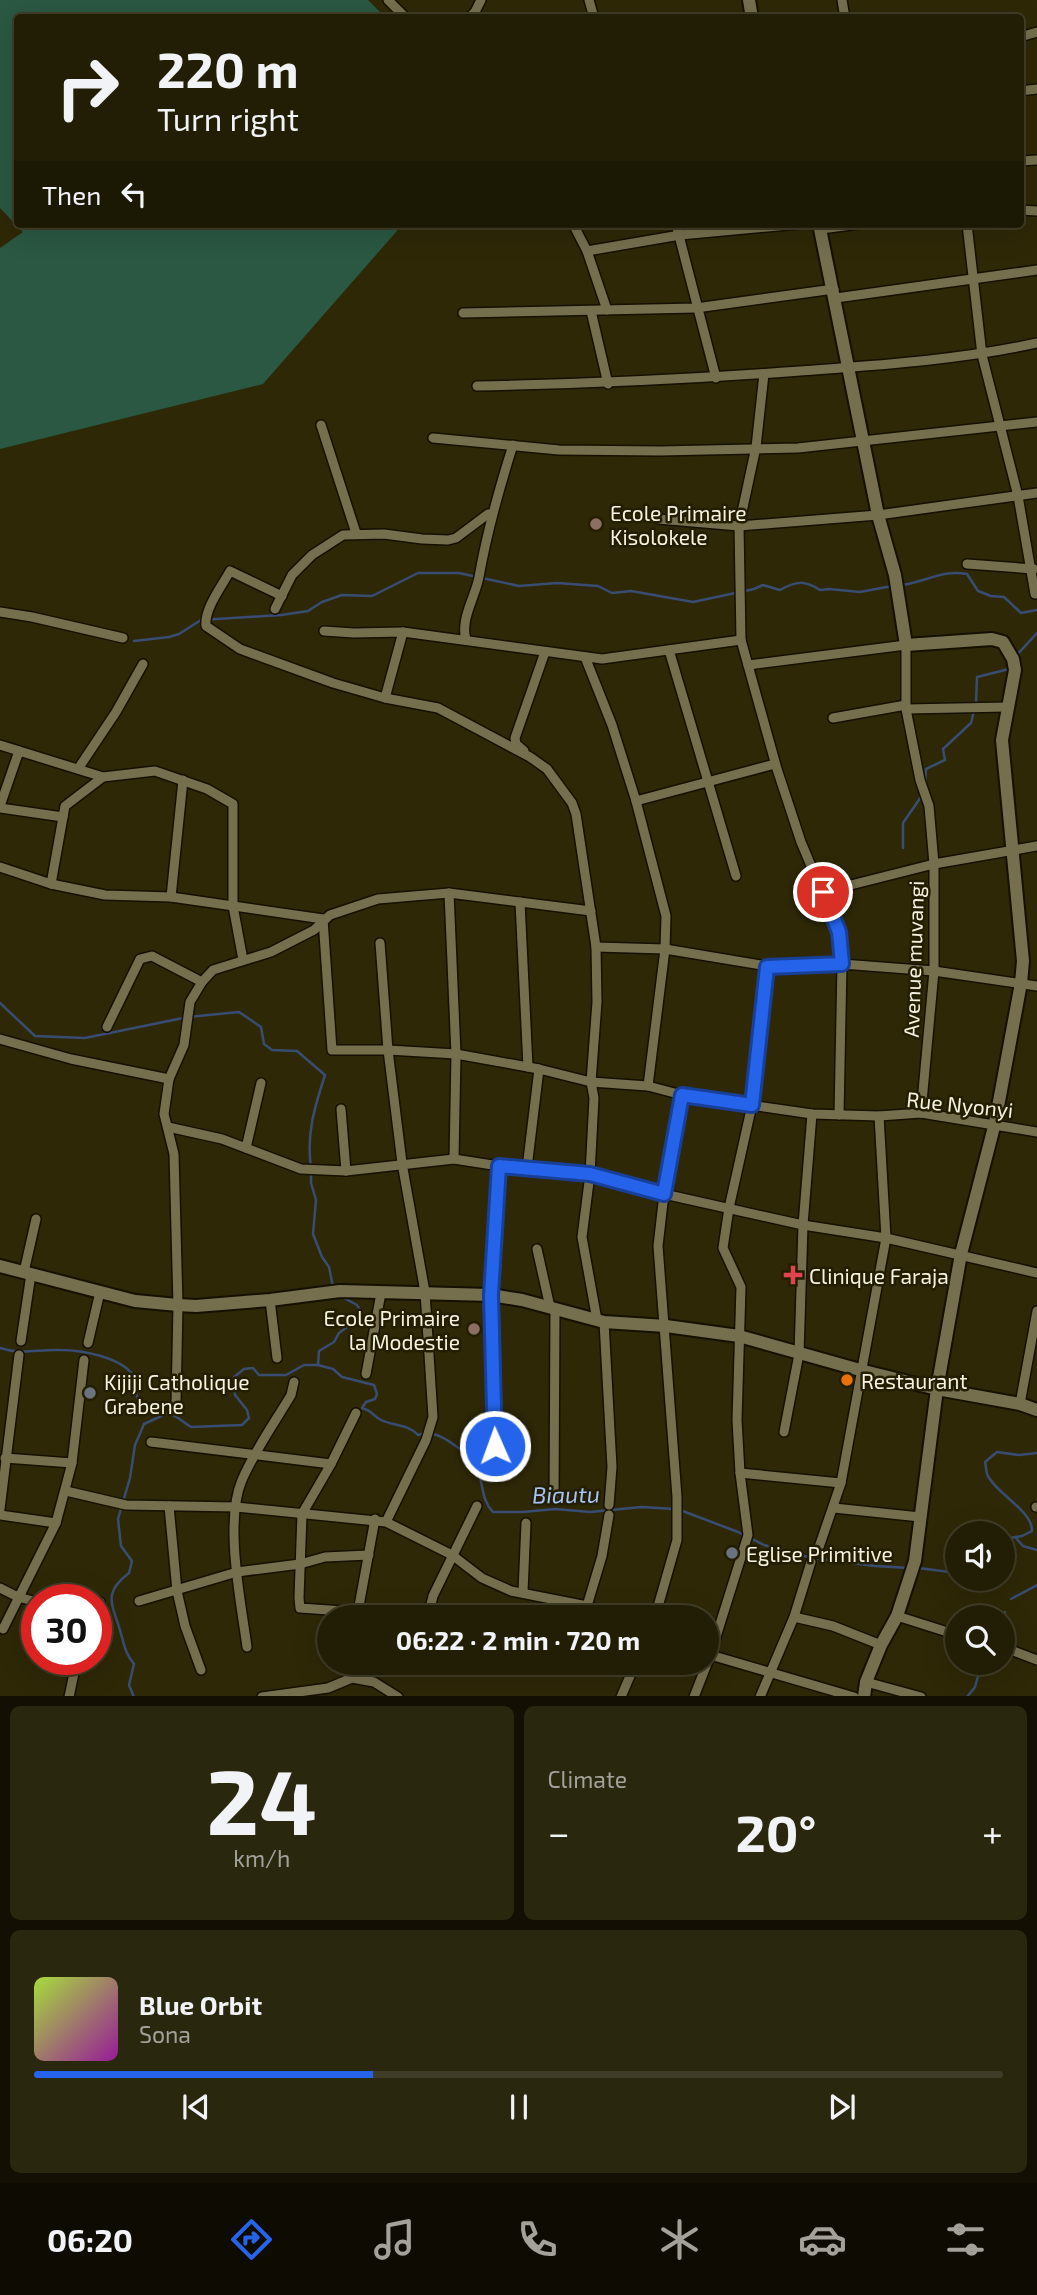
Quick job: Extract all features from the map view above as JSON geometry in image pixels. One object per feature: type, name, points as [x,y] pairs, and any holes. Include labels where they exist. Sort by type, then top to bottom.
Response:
[{"type":"street","points":[[388,0],[402,14]]},
{"type":"street","points":[[575,228],[587,251],[607,310]]},
{"type":"street","points":[[677,228],[716,378]]},
{"type":"street","points":[[587,251],[680,235],[756,228]]},
{"type":"street","points":[[820,228],[862,442],[897,585],[906,645]]},
{"type":"street","points":[[967,228],[982,355],[1018,496],[1034,570],[1035,594]]},
{"type":"street","points":[[463,313],[696,307],[973,280],[1037,271]]},
{"type":"street","points":[[592,311],[608,384]]},
{"type":"street","points":[[477,386],[608,384],[847,368],[982,355],[1037,343]]},
{"type":"street","points":[[764,374],[756,447],[739,526],[741,640],[775,764],[801,842],[839,932],[842,964],[839,1115]]},
{"type":"street","points":[[433,438],[559,450],[660,452],[862,442],[1037,422]]},
{"type":"street","points":[[321,425],[356,533]]},
{"type":"street","points":[[466,640],[463,630],[479,577],[492,514],[513,445]]},
{"type":"street","points":[[658,519],[739,526],[878,515],[1037,493]]},
{"type":"street","points":[[275,609],[292,575],[312,555],[343,535],[356,533],[448,540],[456,538],[488,514],[492,514]]},
{"type":"street","points":[[967,564],[1034,570]]},
{"type":"street","points":[[282,596],[230,571],[209,610],[206,626],[240,649],[333,683],[385,698],[438,708],[530,757],[547,769],[572,803],[576,814],[596,947],[597,1002],[591,1082],[594,1098],[590,1174],[582,1237],[601,1321],[612,1467],[602,1556],[587,1605]]},
{"type":"street","points":[[0,612],[124,638]]},
{"type":"street","points":[[324,631],[403,632],[602,659],[741,640]]},
{"type":"street","points":[[385,698],[403,632]]},
{"type":"street","points":[[748,665],[906,645],[992,639],[1003,642],[1013,659],[1015,670],[1002,740],[1023,961],[1021,983],[995,1124],[961,1254],[937,1389],[913,1566],[897,1616],[881,1645],[866,1682],[864,1696]]},
{"type":"street","name":"Avenue muvangi","points":[[906,645],[906,707],[920,780],[929,806],[934,864],[934,971],[921,1113]]},
{"type":"street","points":[[669,650],[736,876]]},
{"type":"street","points":[[530,757],[516,744],[515,738],[545,652]]},
{"type":"street","points":[[585,657],[612,725],[636,801],[666,916],[665,949],[648,1086]]},
{"type":"street","points":[[78,769],[116,712],[143,664]]},
{"type":"street","points":[[833,719],[906,707],[1007,707]]},
{"type":"street","points":[[0,745],[103,777],[155,771],[207,789],[233,804],[233,906],[243,960]]},
{"type":"street","points":[[19,751],[0,807],[63,817]]},
{"type":"street","points":[[636,801],[775,764]]},
{"type":"street","points":[[51,884],[65,806],[103,777]]},
{"type":"street","points":[[171,897],[183,780]]},
{"type":"street","points":[[823,892],[934,864],[1037,846]]},
{"type":"street","points":[[0,867],[51,884],[105,895],[171,897],[323,919],[378,899],[449,893],[591,911]]},
{"type":"street","points":[[449,893],[456,1054],[454,1159]]},
{"type":"street","points":[[520,902],[533,1068],[527,1168]]},
{"type":"street","points":[[176,1403],[178,1305],[174,1154],[164,1114],[169,1079],[184,1045],[190,1002],[213,970],[271,952],[298,940],[314,930],[323,919]]},
{"type":"street","name":"Rue Nyonyi","points":[[323,919],[332,1050],[456,1054],[591,1082],[648,1086],[682,1095],[812,1114],[879,1116],[921,1113],[1037,1132]]},
{"type":"street","points":[[380,943],[388,1050],[402,1163],[425,1292],[433,1417],[426,1440],[386,1522]]},
{"type":"street","points":[[596,947],[665,949],[767,967],[842,964],[934,971],[1037,986]]},
{"type":"street","points":[[107,1027],[140,959],[152,956],[202,982]]},
{"type":"street","points":[[719,1624],[747,1539],[737,1420],[741,1287],[723,1248],[752,1105],[767,967]]},
{"type":"street","points":[[0,1039],[71,1059],[169,1079]]},
{"type":"street","points":[[246,1148],[261,1083]]},
{"type":"street","points":[[658,1605],[677,1540],[678,1520],[666,1326],[658,1246],[664,1194],[682,1095]]},
{"type":"street","points":[[341,1109],[346,1171]]},
{"type":"street","points":[[783,1432],[799,1354],[803,1225],[812,1114]]},
{"type":"street","points":[[817,1553],[841,1483],[886,1238],[879,1116]]},
{"type":"street","points":[[168,1127],[222,1139],[301,1169],[346,1171],[454,1159],[590,1174],[664,1194],[803,1225],[886,1238],[1037,1273]]},
{"type":"street","points":[[496,1472],[491,1295],[499,1166]]},
{"type":"street","points":[[21,1341],[27,1273],[36,1219]]},
{"type":"street","points":[[537,1249],[552,1308],[554,1499]]},
{"type":"street","points":[[0,1266],[135,1301],[178,1305],[270,1300],[335,1292],[491,1295],[601,1321],[739,1336],[860,1370],[937,1389],[1020,1404],[1037,1410]]},
{"type":"street","points":[[88,1343],[100,1292]]},
{"type":"street","points":[[366,1374],[381,1293]]},
{"type":"street","points":[[270,1300],[277,1358]]},
{"type":"street","points":[[1020,1404],[1037,1311]]},
{"type":"street","points":[[0,1509],[5,1431],[19,1355]]},
{"type":"street","points":[[3,1629],[56,1523],[66,1491],[72,1463],[84,1360]]},
{"type":"street","points":[[247,1647],[237,1572],[236,1507],[242,1481],[292,1395],[294,1382]]},
{"type":"street","points":[[317,1610],[300,1608],[302,1514],[356,1413]]},
{"type":"street","points":[[151,1442],[331,1464]]},
{"type":"street","points":[[5,1458],[72,1463]]},
{"type":"street","points":[[740,1473],[841,1483]]},
{"type":"street","points":[[66,1491],[121,1504],[236,1507],[375,1519],[452,1555],[482,1577],[511,1591],[582,1605]]},
{"type":"street","points":[[169,1506],[177,1591],[185,1626],[201,1670]]},
{"type":"street","points":[[431,1605],[477,1506]]},
{"type":"street","points":[[834,1508],[920,1517]]},
{"type":"street","points":[[0,1515],[56,1523]]},
{"type":"street","points":[[360,1605],[375,1519]]},
{"type":"street","points":[[523,1592],[526,1523]]},
{"type":"street","points":[[139,1601],[237,1572],[326,1558],[369,1555]]},
{"type":"street","points":[[760,1696],[772,1673],[811,1562]]},
{"type":"street","points":[[0,1588],[21,1598]]},
{"type":"street","points":[[897,1616],[945,1631]]},
{"type":"street","points":[[793,1617],[833,1626],[881,1645]]},
{"type":"street","points":[[1015,1652],[1037,1660]]},
{"type":"street","points":[[719,1658],[853,1696]]},
{"type":"street","points":[[69,1696],[74,1675]]},
{"type":"street","points":[[621,1696],[630,1675]]},
{"type":"street","points":[[694,1696],[702,1675]]},
{"type":"street","points":[[262,1696],[328,1692],[352,1678],[374,1682],[398,1696]]},
{"type":"street","points":[[866,1682],[921,1696]]},
{"type":"green space","points":[[0,0],[368,0],[382,14],[14,14],[14,223],[0,208]]},
{"type":"green space","points":[[19,228],[400,228],[263,384],[0,449],[0,248],[23,232]]},
{"type":"waterway","points":[[134,641],[179,634],[201,620],[281,615],[308,611],[322,602],[342,595],[372,596],[418,573],[459,573],[519,586],[557,583],[598,586],[612,593],[631,591],[693,602],[763,585],[780,590],[800,583],[820,590],[860,592],[892,586]]},
{"type":"waterway","points":[[902,585],[942,574],[967,574],[978,591],[1004,597],[1021,613],[1037,610]]},
{"type":"waterway","points":[[1015,657],[1037,633]]},
{"type":"waterway","points":[[976,704],[977,677],[1009,669],[1010,666]]},
{"type":"waterway","points":[[925,785],[926,769],[945,760],[943,749],[971,723],[974,711]]},
{"type":"waterway","points":[[903,848],[903,823],[923,794]]},
{"type":"waterway","points":[[0,1003],[35,1036],[85,1038],[188,1017],[239,1012],[261,1027],[264,1044],[272,1050],[297,1051],[325,1075],[311,1132],[311,1167]]},
{"type":"waterway","points":[[311,1173],[316,1200],[313,1234],[329,1267],[333,1287]]},
{"type":"waterway","points":[[318,1365],[319,1351],[334,1342],[339,1333],[358,1319],[361,1312],[357,1305],[342,1297]]},
{"type":"waterway","name":"Biautu","points":[[0,1348],[22,1351],[69,1350],[90,1353],[121,1364],[134,1377],[137,1398],[144,1405],[175,1416],[191,1427],[242,1425],[249,1418],[247,1410],[235,1395],[234,1377],[244,1369],[253,1368],[259,1375],[286,1375],[304,1365],[318,1365],[333,1369],[342,1377],[374,1385],[377,1394],[375,1399],[366,1402],[362,1408],[381,1420],[410,1429],[418,1435],[425,1433]]},
{"type":"waterway","points":[[134,1696],[129,1685],[134,1664],[126,1651],[112,1604],[113,1592],[129,1573],[132,1561],[121,1546],[118,1519],[130,1478],[135,1445],[144,1424],[168,1413]]},
{"type":"waterway","name":"Biautu","points":[[432,1434],[463,1451],[473,1462],[486,1501],[493,1512],[555,1509],[590,1512],[642,1507],[674,1509]]},
{"type":"waterway","name":"Biautu","points":[[1015,1537],[1032,1531],[1031,1524],[1027,1516],[991,1481],[985,1462],[997,1452],[1019,1455],[1037,1453]]},
{"type":"waterway","name":"Biautu","points":[[680,1510],[764,1545],[808,1557],[909,1568]]},
{"type":"waterway","points":[[1016,1538],[1023,1546],[1037,1550]]},
{"type":"waterway","name":"Biautu","points":[[919,1568],[945,1571]]},
{"type":"waterway","points":[[1011,1599],[1037,1585]]},
{"type":"waterway","points":[[968,1696],[975,1687],[978,1675]]},
{"type":"place","name":"Ecole Primaire Kisolokele","points":[[596,524]]},
{"type":"place","name":"Clinique Faraja","points":[[793,1275]]},
{"type":"place","name":"Ecole Primaire la Modestie","points":[[474,1329]]},
{"type":"place","name":"Restaurant","points":[[847,1380]]},
{"type":"place","name":"Kijiji Catholique Grabene","points":[[90,1393]]},
{"type":"place","name":"Eglise Primitive","points":[[732,1553]]},
{"type":"route","points":[[495,1446],[491,1295],[499,1166],[590,1174],[664,1194],[682,1095],[752,1105],[767,967],[842,964],[839,932],[823,892]]}]
